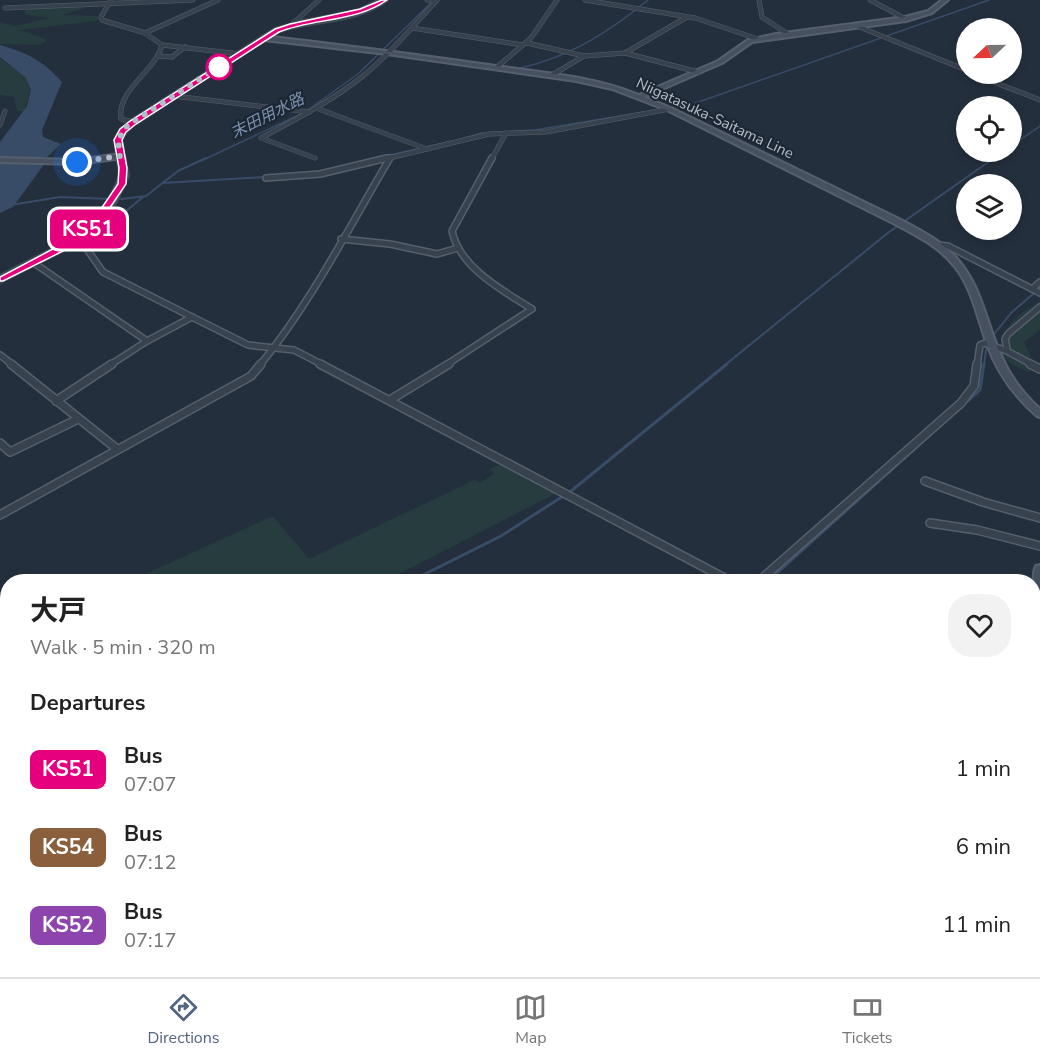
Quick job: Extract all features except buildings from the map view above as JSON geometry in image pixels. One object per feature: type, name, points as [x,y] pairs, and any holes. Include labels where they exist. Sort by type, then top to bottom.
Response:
[{"type":"main road","points":[[0,279],[63,248],[91,225],[118,191],[124,176],[118,146],[120,135],[133,122],[264,38],[290,26],[362,11],[384,0]]},
{"type":"main road","points":[[641,96],[725,60],[746,43],[758,39],[906,19],[930,12],[945,0]]},
{"type":"main road","name":"Niigatasuka-Saitama Line","points":[[264,38],[387,51],[552,75],[602,84],[641,96],[669,109],[896,221],[937,245],[954,260],[965,274],[1002,371],[1012,386],[1040,414]]},
{"type":"main road","points":[[0,160],[86,162],[120,156]]},
{"type":"street","points":[[28,7],[32,0]]},
{"type":"street","points":[[5,8],[193,0]]},
{"type":"street","points":[[145,33],[218,0]]},
{"type":"street","points":[[290,26],[319,0]]},
{"type":"street","points":[[427,0],[437,1]]},
{"type":"street","points":[[497,68],[505,58],[525,44],[548,9],[557,0]]},
{"type":"street","points":[[585,0],[637,8],[733,28],[758,39]]},
{"type":"street","points":[[637,8],[645,0]]},
{"type":"street","points":[[759,0],[762,17],[788,34]]},
{"type":"street","points":[[870,0],[906,19]]},
{"type":"street","points":[[315,158],[261,138],[310,112],[354,83],[437,1]]},
{"type":"street","points":[[111,2],[101,16],[102,20],[145,33],[162,45],[240,54]]},
{"type":"street","points":[[625,53],[687,18]]},
{"type":"street","points":[[857,27],[956,66]]},
{"type":"street","points":[[412,28],[525,44],[584,56],[625,53],[698,72]]},
{"type":"street","points":[[133,122],[121,119],[126,94],[159,56],[162,45]]},
{"type":"street","points":[[159,56],[172,57],[184,47]]},
{"type":"street","points":[[552,75],[584,56]]},
{"type":"street","points":[[999,84],[1040,100]]},
{"type":"street","points":[[174,96],[310,112]]},
{"type":"street","points":[[316,108],[427,148]]},
{"type":"street","points":[[266,178],[320,174],[489,134],[546,132],[669,109]]},
{"type":"street","points":[[0,125],[5,111]]},
{"type":"street","points":[[390,400],[489,339],[532,309],[472,267],[452,238],[452,231],[506,133]]},
{"type":"street","points":[[0,515],[251,376],[274,348],[391,158]]},
{"type":"street","points":[[63,248],[84,244],[96,229],[91,225]]},
{"type":"street","points":[[341,239],[390,244],[437,254],[458,248]]},
{"type":"street","points":[[84,244],[103,272],[248,345],[294,350],[717,574]]},
{"type":"street","points":[[937,245],[948,246],[1040,293]]},
{"type":"street","points":[[34,263],[147,341]]},
{"type":"street","points":[[1032,289],[1040,282]]},
{"type":"street","points":[[1040,307],[1005,339],[1007,348],[1020,360],[1040,369]]},
{"type":"street","points":[[56,401],[147,341],[192,317]]},
{"type":"street","points":[[767,574],[961,403],[974,386],[980,345],[991,344],[1007,348]]},
{"type":"street","points":[[0,355],[117,449]]},
{"type":"street","points":[[0,443],[10,452],[78,418]]},
{"type":"street","points":[[925,481],[983,502],[1040,518]]},
{"type":"street","points":[[930,524],[977,530],[1040,546]]},
{"type":"green space","points":[[101,6],[87,7],[63,15],[98,16],[99,19],[96,21],[20,30],[46,39],[39,45],[0,44],[0,22],[15,26],[49,18],[26,15],[24,11],[35,7]]},
{"type":"green space","points":[[0,58],[26,78],[31,88],[24,111],[17,111],[14,97],[0,95]]},
{"type":"green space","points":[[1040,301],[1040,330],[1024,342],[1033,361],[1030,372],[1020,369],[1006,359],[1002,353],[1002,338],[1013,321]]},
{"type":"green space","points":[[501,464],[555,494],[399,574],[145,574],[273,516],[309,559],[474,480],[480,483],[494,474],[490,469]]},
{"type":"water","points":[[0,45],[34,58],[62,82],[42,130],[43,137],[61,144],[47,157],[0,157],[0,142],[27,106],[31,89],[26,78],[0,57]]},
{"type":"water","points":[[0,162],[45,163],[13,207],[0,213]]},
{"type":"waterway","points":[[520,68],[556,57],[588,42],[619,23],[648,0]]},
{"type":"waterway","points":[[668,108],[690,105],[989,0]]},
{"type":"waterway","name":"末田用水路","points":[[203,160],[305,112],[358,74],[433,1]]},
{"type":"waterway","points":[[464,138],[482,133],[535,130],[644,112]]},
{"type":"waterway","points":[[1022,138],[1040,126]]},
{"type":"waterway","points":[[385,156],[452,141]]},
{"type":"waterway","name":"末田用水路","points":[[121,199],[146,196],[178,171],[206,158]]},
{"type":"waterway","points":[[725,365],[889,232],[988,162]]},
{"type":"waterway","points":[[163,183],[266,177]]},
{"type":"waterway","points":[[11,205],[60,197],[110,199]]},
{"type":"waterway","points":[[91,240],[143,197]]},
{"type":"waterway","points":[[991,338],[1011,313],[1040,288]]},
{"type":"waterway","points":[[984,365],[987,343]]},
{"type":"waterway","points":[[425,574],[501,536],[571,491],[727,364]]},
{"type":"waterway","points":[[776,574],[980,390],[984,364]]},
{"type":"bus line","name":"KS51","points":[[0,279],[71,243],[84,233],[104,211],[122,184],[124,176],[118,140],[127,126],[277,30],[362,11],[384,0]]},
{"type":"route","points":[[77,162],[120,156],[118,140],[127,126],[223,64],[219,67]]}]
